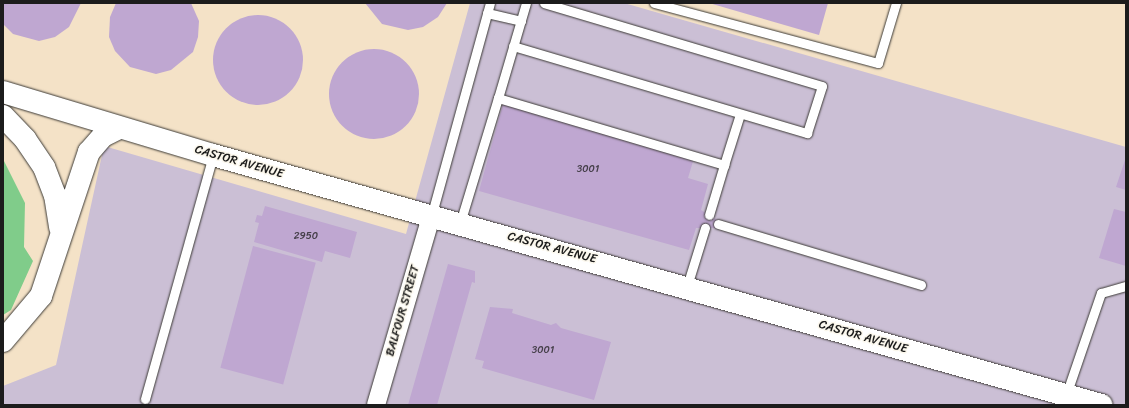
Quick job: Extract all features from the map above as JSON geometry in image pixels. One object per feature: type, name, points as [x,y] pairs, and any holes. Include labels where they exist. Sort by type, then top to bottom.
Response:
[{"type":"main road","name":"CASTOR AVENUE","points":[[3,92],[213,155],[431,217],[460,223],[687,286],[1101,405]]},
{"type":"main road","points":[[3,116],[25,139],[44,168],[58,211],[59,244]]},
{"type":"main road","points":[[3,341],[41,296],[86,157],[103,136],[119,128]]},
{"type":"street","name":"BALFOUR STREET","points":[[376,405],[431,217]]},
{"type":"lane","points":[[431,217],[490,3]]},
{"type":"lane","points":[[460,223],[526,3]]},
{"type":"lane","points":[[513,46],[807,134],[822,86],[544,3]]},
{"type":"lane","points":[[654,3],[878,63],[896,3]]},
{"type":"lane","points":[[487,13],[521,21]]},
{"type":"lane","points":[[498,98],[724,165]]},
{"type":"lane","points":[[709,215],[740,114]]},
{"type":"lane","points":[[145,399],[213,155]]},
{"type":"lane","points":[[718,224],[921,285]]},
{"type":"lane","points":[[687,286],[705,228]]},
{"type":"lane","points":[[1066,395],[1101,292],[1126,286]]},
{"type":"shaded area","points":[[470,3],[624,3],[1126,147],[1126,405],[3,405],[3,386],[56,365],[104,146],[406,234]]},
{"type":"green space","points":[[3,159],[25,203],[24,247],[33,261],[11,310],[3,315]]},
{"type":"building","points":[[3,3],[81,3],[69,27],[55,37],[39,41],[13,34],[3,24]]},
{"type":"building","points":[[116,3],[191,3],[199,21],[198,37],[193,52],[171,70],[156,74],[130,67],[115,51],[109,37],[110,17]]},
{"type":"building","points":[[365,3],[447,3],[438,17],[423,27],[408,30],[382,24]]},
{"type":"building","points":[[709,3],[828,3],[819,35]]},
{"type":"building","points":[[258,15],[275,19],[290,28],[299,43],[303,60],[299,77],[290,92],[275,101],[258,105],[241,101],[226,92],[217,77],[213,60],[217,43],[226,28],[241,19]]},
{"type":"building","points":[[374,49],[391,53],[406,62],[415,77],[419,94],[415,111],[406,126],[391,135],[374,139],[357,135],[342,126],[333,111],[329,94],[333,77],[342,62],[357,53]]},
{"type":"building","points":[[503,104],[694,158],[688,178],[708,184],[701,210],[719,221],[717,228],[696,228],[689,250],[479,191]]},
{"type":"building","points":[[1126,157],[1126,190],[1116,187]]},
{"type":"building","points":[[265,206],[357,232],[350,258],[325,251],[322,262],[254,242],[259,223],[255,222],[257,215],[262,216]]},
{"type":"building","points":[[1114,209],[1126,212],[1126,266],[1099,258]]},
{"type":"building","points":[[253,246],[316,263],[283,385],[220,368]]},
{"type":"building","points":[[448,264],[475,271],[475,283],[472,282],[437,405],[408,405]]},
{"type":"building","points":[[490,307],[513,309],[512,313],[551,325],[556,323],[561,328],[611,342],[594,400],[482,368],[484,361],[475,359]]}]
